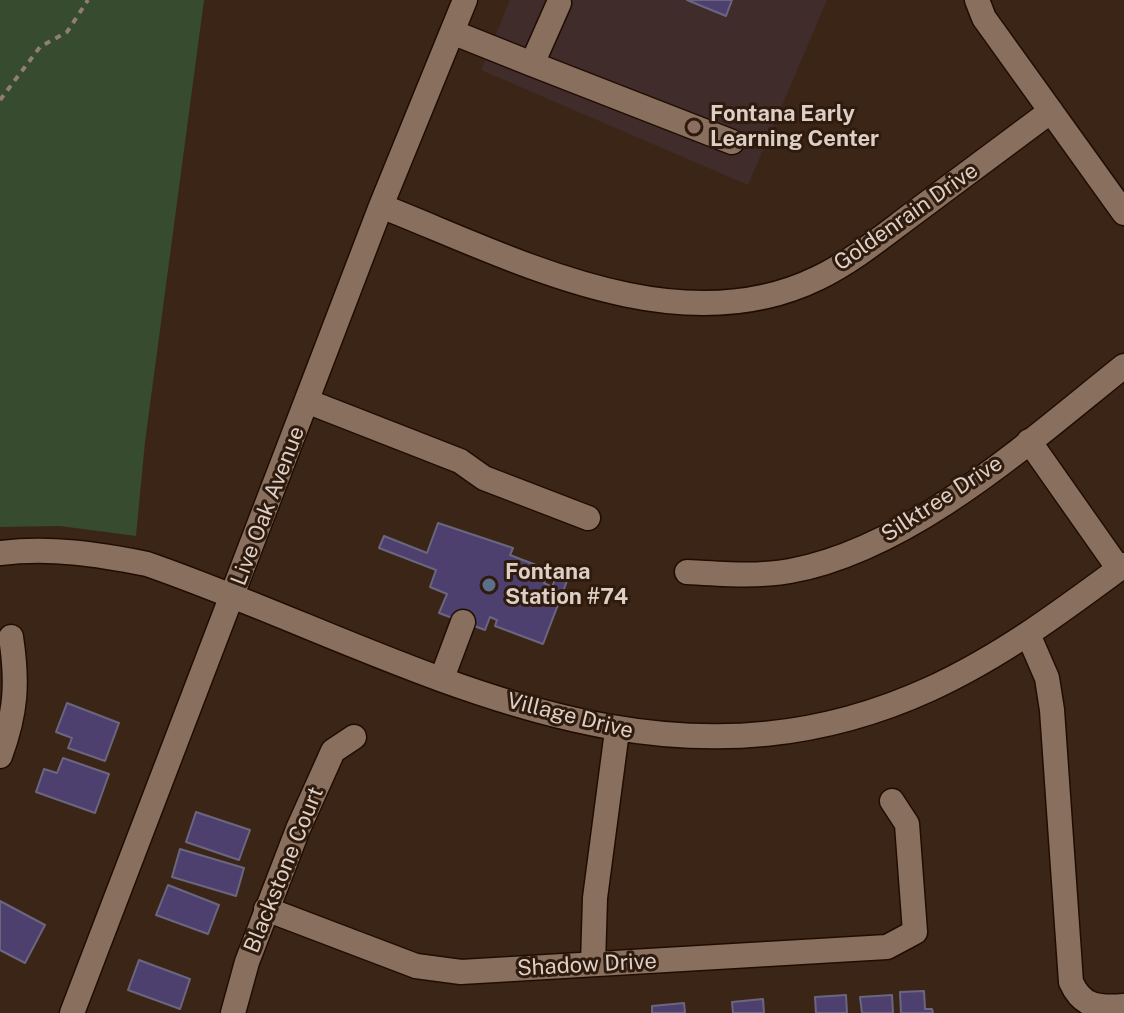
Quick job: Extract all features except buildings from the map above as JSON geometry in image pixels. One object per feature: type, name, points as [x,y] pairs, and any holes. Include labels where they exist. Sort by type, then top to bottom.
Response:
[{"type":"street","name":"Live Oak Avenue","points":[[72,1013],[309,402],[381,206],[465,0]]},
{"type":"street","points":[[977,0],[984,18],[1124,213]]},
{"type":"street","points":[[532,64],[559,3]]},
{"type":"street","points":[[452,32],[732,142]]},
{"type":"street","name":"Goldenrain Drive","points":[[381,206],[619,294],[678,302],[729,301],[795,286],[843,264],[1051,111]]},
{"type":"street","name":"Silktree Drive","points":[[687,572],[742,575],[789,571],[846,554],[904,529],[1029,441],[1124,366]]},
{"type":"street","points":[[309,402],[460,461],[484,478],[588,518]]},
{"type":"street","points":[[1029,441],[1122,567]]},
{"type":"street","name":"Village Drive","points":[[0,553],[46,549],[93,553],[147,564],[540,714],[617,731],[691,737],[750,735],[842,719],[930,689],[1028,634],[1122,567]]},
{"type":"street","points":[[442,678],[463,622]]},
{"type":"street","points":[[1028,634],[1047,678],[1052,710],[1071,982],[1077,996],[1086,1003],[1098,1007],[1124,1006]]},
{"type":"street","points":[[0,756],[8,733],[18,679],[11,637]]},
{"type":"street","points":[[593,964],[595,898],[617,731]]},
{"type":"street","name":"Blackstone Court","points":[[233,1013],[266,909],[333,751],[354,737]]},
{"type":"street","name":"Shadow Drive","points":[[266,909],[431,970],[461,972],[887,947],[915,932],[907,824],[892,801]]},
{"type":"path","points":[[0,100],[40,47],[67,32],[88,0]]},
{"type":"shaded area","name":"Fontana Early Learning Center","points":[[510,0],[827,0],[748,185],[481,70]]},
{"type":"green space","points":[[0,0],[204,0],[145,442],[136,536],[60,526],[0,527]]},
{"type":"place","name":"Fontana Early Learning Center","points":[[694,127]]},
{"type":"place","name":"Fontana Station #74","points":[[489,585]]}]
